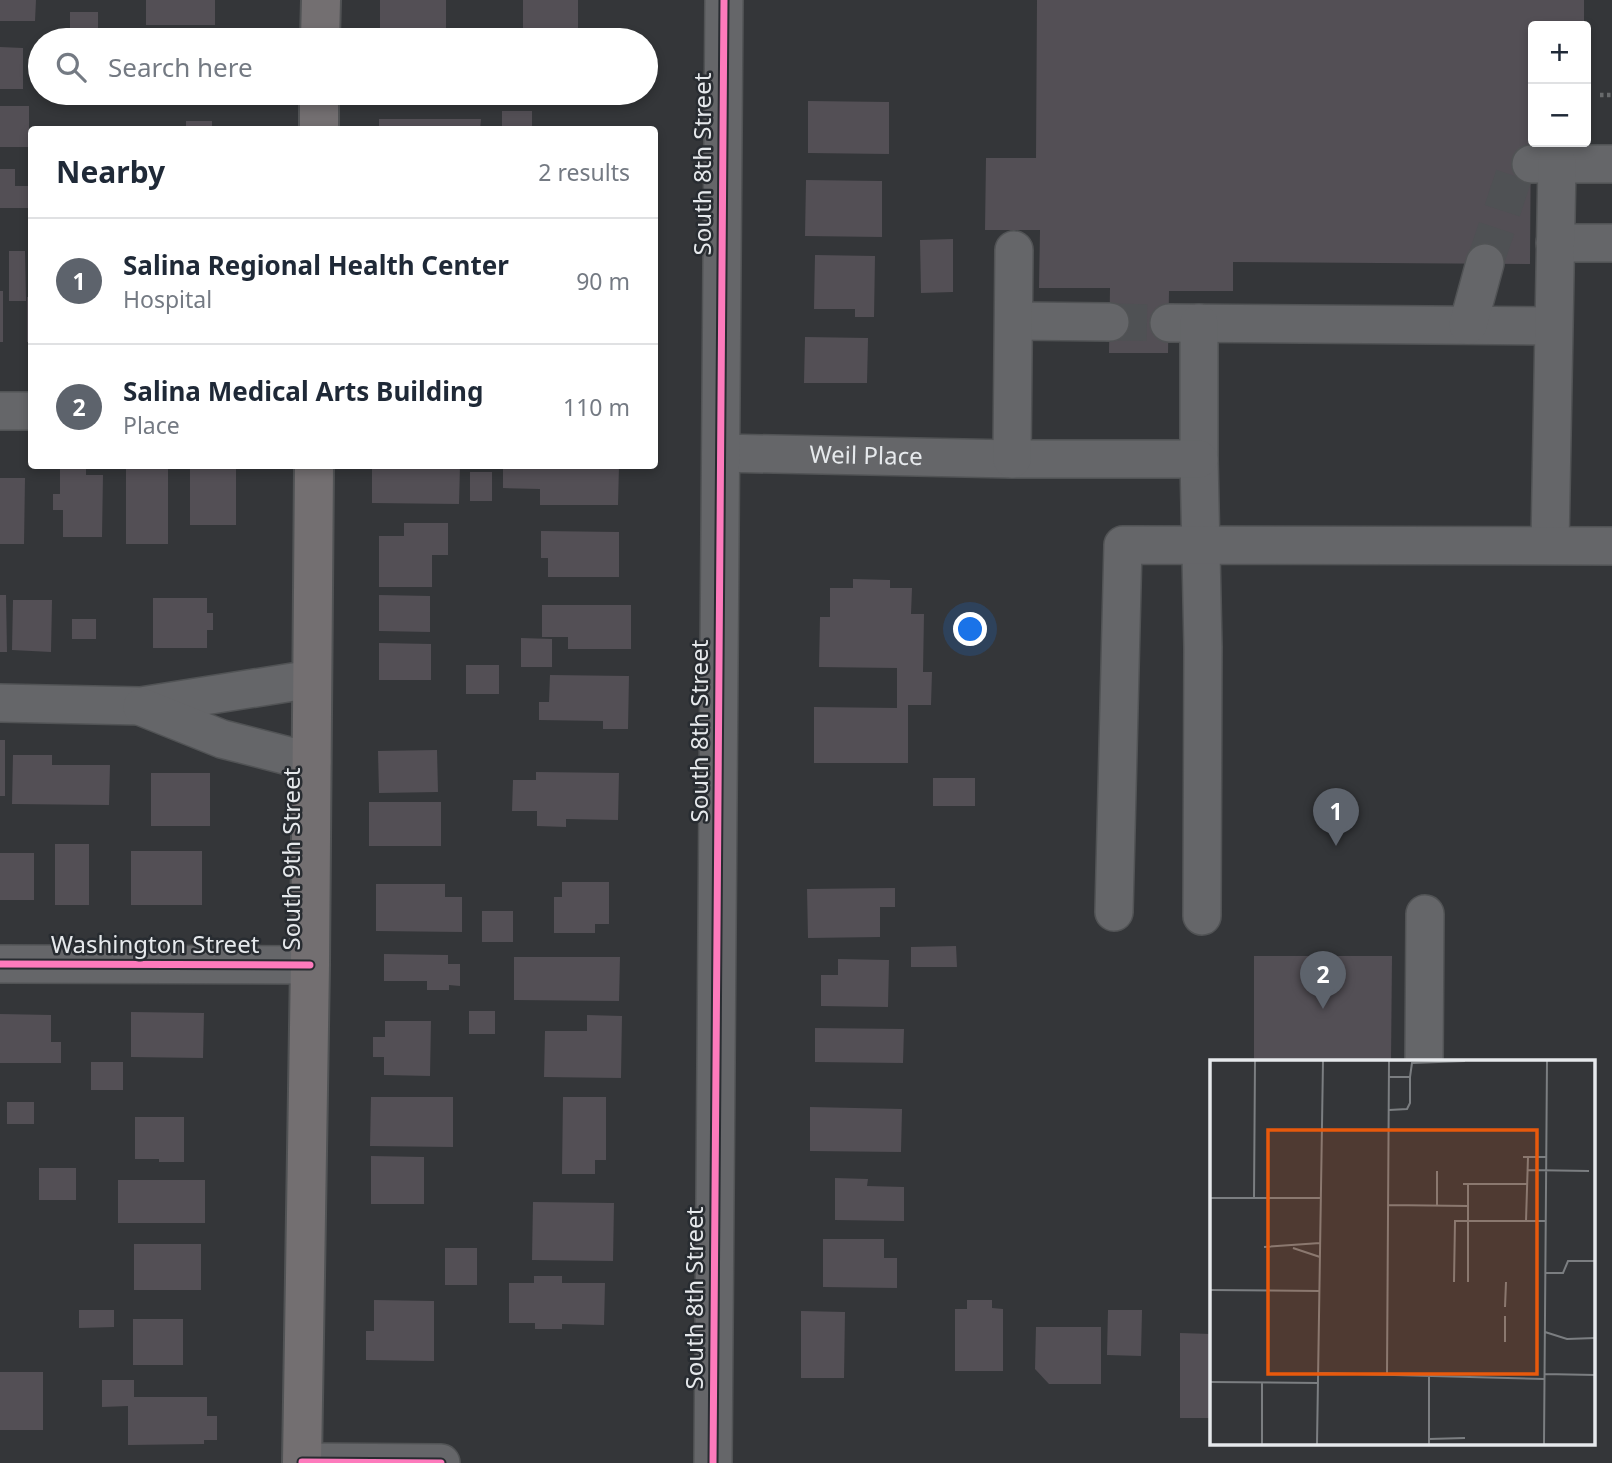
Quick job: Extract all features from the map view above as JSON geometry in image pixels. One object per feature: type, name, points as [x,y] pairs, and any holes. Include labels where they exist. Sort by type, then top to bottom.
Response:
[{"type":"main road","points":[[320,28],[321,0]]},
{"type":"main road","points":[[319,105],[319,126]]},
{"type":"main road","name":"South 9th Street","points":[[302,1462],[314,469]]},
{"type":"street","name":"South 8th Street","points":[[713,1463],[723,0]]},
{"type":"street","points":[[1550,545],[1555,243],[1544,163],[1612,164]]},
{"type":"street","points":[[1555,243],[1612,243]]},
{"type":"street","points":[[1012,459],[1014,250]]},
{"type":"street","points":[[1468,325],[1485,263]]},
{"type":"street","points":[[1014,321],[1110,321]]},
{"type":"street","points":[[1202,916],[1202,544],[1199,459],[1184,323],[1553,326]]},
{"type":"street","points":[[0,411],[28,411]]},
{"type":"street","name":"Weil Place","points":[[721,453],[1012,459],[1199,459]]},
{"type":"street","points":[[1114,912],[1123,545],[1612,546]]},
{"type":"street","points":[[0,703],[141,706],[312,679]]},
{"type":"street","points":[[141,706],[222,739],[312,762]]},
{"type":"street","points":[[1424,1060],[1425,914]]},
{"type":"street","name":"Washington Street","points":[[0,964],[310,965]]},
{"type":"street","points":[[302,1462],[441,1463]]},
{"type":"path","points":[[1600,95],[1612,95]]},
{"type":"building","points":[[0,0],[36,0],[35,21],[0,21]]},
{"type":"building","points":[[146,0],[215,0],[215,25],[146,25]]},
{"type":"building","points":[[380,0],[446,0],[446,28],[380,28]]},
{"type":"building","points":[[523,0],[578,0],[578,28],[523,28]]},
{"type":"building","points":[[1037,0],[1584,0],[1584,21],[1528,21],[1530,264],[1233,262],[1233,291],[1169,291],[1168,353],[1109,353],[1110,288],[1039,288],[1040,230],[985,230],[986,158],[1036,158]]},
{"type":"building","points":[[70,12],[98,12],[98,28],[70,28]]},
{"type":"building","points":[[0,47],[23,48],[23,89],[0,89]]},
{"type":"building","points":[[808,101],[889,102],[889,154],[808,153]]},
{"type":"building","points":[[0,106],[29,106],[28,147],[0,147]]},
{"type":"building","points":[[502,111],[532,111],[532,126],[502,126]]},
{"type":"building","points":[[379,119],[481,119],[480,126],[379,126]]},
{"type":"building","points":[[186,121],[212,121],[212,126],[186,126]]},
{"type":"building","points":[[0,169],[15,169],[15,186],[28,186],[28,208],[0,208]]},
{"type":"building","points":[[806,180],[882,181],[882,237],[805,236]]},
{"type":"building","points":[[953,239],[953,292],[921,293],[920,240]]},
{"type":"building","points":[[9,251],[25,251],[26,301],[9,301]]},
{"type":"building","points":[[815,255],[875,256],[874,317],[855,317],[855,309],[814,309]]},
{"type":"building","points":[[0,291],[3,291],[3,342],[0,342]]},
{"type":"building","points":[[27,297],[28,297],[28,342]]},
{"type":"building","points":[[805,337],[868,338],[867,383],[804,383]]},
{"type":"building","points":[[60,469],[86,469],[86,475],[103,475],[102,537],[63,537],[63,510],[53,510],[53,494],[60,494]]},
{"type":"building","points":[[126,469],[168,469],[168,544],[126,544]]},
{"type":"building","points":[[190,469],[236,469],[236,525],[190,525]]},
{"type":"building","points":[[372,469],[460,469],[459,504],[372,503]]},
{"type":"building","points":[[503,469],[619,469],[618,505],[540,505],[540,489],[503,488]]},
{"type":"building","points":[[470,472],[492,472],[492,501],[470,501]]},
{"type":"building","points":[[0,478],[25,478],[24,544],[0,544]]},
{"type":"building","points":[[404,523],[448,523],[448,555],[432,555],[432,587],[379,587],[379,536],[404,536]]},
{"type":"building","points":[[541,531],[619,532],[619,577],[548,577],[548,558],[541,558]]},
{"type":"building","points":[[853,579],[890,580],[890,588],[912,588],[911,614],[924,614],[923,672],[932,672],[931,705],[908,705],[908,763],[814,763],[814,707],[897,708],[897,668],[819,667],[820,617],[830,617],[830,588],[853,588]]},
{"type":"building","points":[[0,595],[6,595],[7,652],[0,652]]},
{"type":"building","points":[[379,595],[430,596],[430,632],[379,631]]},
{"type":"building","points":[[153,598],[207,598],[207,613],[213,613],[213,630],[207,630],[207,648],[153,648]]},
{"type":"building","points":[[13,600],[52,600],[51,652],[12,650]]},
{"type":"building","points":[[542,605],[631,605],[631,649],[568,649],[568,637],[542,637]]},
{"type":"building","points":[[72,619],[96,619],[96,639],[72,639]]},
{"type":"building","points":[[521,638],[552,639],[552,667],[521,667]]},
{"type":"building","points":[[379,643],[431,644],[431,680],[379,680]]},
{"type":"building","points":[[466,665],[499,665],[499,694],[466,694]]},
{"type":"building","points":[[550,675],[629,676],[628,729],[603,729],[603,721],[539,720],[539,702],[549,702]]},
{"type":"building","points":[[0,740],[5,740],[5,796],[0,796]]},
{"type":"building","points":[[437,750],[438,792],[379,793],[378,751]]},
{"type":"building","points":[[13,755],[52,755],[52,765],[110,765],[109,805],[12,804]]},
{"type":"building","points":[[536,772],[619,773],[618,820],[566,819],[566,827],[537,826],[537,811],[512,811],[513,780],[536,780]]},
{"type":"building","points":[[151,773],[210,773],[210,826],[151,826]]},
{"type":"building","points":[[933,778],[975,778],[975,806],[933,806]]},
{"type":"building","points":[[369,802],[441,802],[441,846],[369,846]]},
{"type":"building","points":[[55,844],[89,844],[89,905],[55,905]]},
{"type":"building","points":[[131,851],[202,851],[202,905],[131,905]]},
{"type":"building","points":[[0,853],[34,853],[34,900],[0,900]]},
{"type":"building","points":[[562,882],[609,882],[609,924],[595,924],[595,933],[554,933],[554,897],[562,897]]},
{"type":"building","points":[[376,884],[445,884],[445,897],[462,897],[462,932],[376,931]]},
{"type":"building","points":[[895,888],[895,907],[880,907],[880,937],[808,938],[807,889]]},
{"type":"building","points":[[482,911],[513,911],[513,942],[482,942]]},
{"type":"building","points":[[956,946],[957,967],[911,967],[911,947]]},
{"type":"building","points":[[384,954],[448,955],[448,964],[460,964],[460,986],[449,985],[449,990],[427,990],[427,981],[384,981]]},
{"type":"building","points":[[1254,956],[1392,956],[1391,1060],[1254,1060]]},
{"type":"building","points":[[514,957],[620,957],[619,1001],[514,1000]]},
{"type":"building","points":[[838,959],[889,960],[888,1007],[821,1006],[821,975],[838,975]]},
{"type":"building","points":[[469,1011],[495,1011],[495,1034],[469,1034]]},
{"type":"building","points":[[131,1012],[204,1013],[203,1058],[131,1057]]},
{"type":"building","points":[[0,1014],[51,1015],[51,1042],[61,1042],[61,1063],[0,1063]]},
{"type":"building","points":[[587,1015],[622,1016],[621,1078],[544,1077],[545,1031],[587,1031]]},
{"type":"building","points":[[385,1021],[431,1021],[430,1076],[384,1075],[384,1057],[373,1057],[373,1037],[385,1037]]},
{"type":"building","points":[[815,1028],[904,1029],[903,1063],[815,1062]]},
{"type":"building","points":[[91,1062],[123,1062],[123,1090],[91,1090]]},
{"type":"building","points":[[371,1097],[453,1097],[453,1147],[370,1146]]},
{"type":"building","points":[[563,1097],[606,1097],[606,1160],[595,1160],[595,1174],[562,1174]]},
{"type":"building","points":[[7,1102],[34,1102],[34,1124],[7,1124]]},
{"type":"building","points":[[810,1107],[902,1109],[901,1152],[810,1151]]},
{"type":"building","points":[[135,1117],[184,1117],[184,1162],[135,1159]]},
{"type":"building","points":[[371,1156],[424,1157],[424,1204],[371,1204]]},
{"type":"building","points":[[39,1168],[76,1168],[76,1200],[39,1200]]},
{"type":"building","points":[[835,1178],[868,1179],[867,1186],[904,1187],[904,1221],[835,1220]]},
{"type":"building","points":[[118,1180],[205,1180],[205,1223],[118,1223]]},
{"type":"building","points":[[533,1202],[614,1203],[613,1261],[532,1260]]},
{"type":"building","points":[[823,1239],[884,1239],[884,1258],[897,1258],[897,1288],[823,1287]]},
{"type":"building","points":[[134,1244],[201,1244],[201,1290],[134,1290]]},
{"type":"building","points":[[445,1248],[477,1248],[477,1285],[445,1285]]},
{"type":"building","points":[[534,1276],[562,1276],[562,1283],[605,1283],[604,1325],[562,1324],[562,1329],[535,1329],[535,1323],[509,1323],[509,1283],[534,1283]]},
{"type":"building","points":[[374,1300],[434,1301],[434,1361],[366,1360],[366,1331],[374,1331]]},
{"type":"building","points":[[967,1300],[992,1300],[992,1308],[1003,1309],[1003,1371],[955,1371],[955,1309],[967,1309]]},
{"type":"building","points":[[79,1310],[114,1310],[114,1327],[79,1328]]},
{"type":"building","points":[[1108,1310],[1142,1310],[1141,1356],[1107,1355]]},
{"type":"building","points":[[801,1311],[845,1312],[844,1378],[801,1378]]},
{"type":"building","points":[[133,1319],[183,1319],[183,1365],[133,1365]]},
{"type":"building","points":[[1036,1327],[1101,1327],[1101,1384],[1049,1384],[1035,1369]]},
{"type":"building","points":[[1180,1333],[1210,1334],[1210,1418],[1180,1418]]},
{"type":"building","points":[[0,1372],[43,1372],[43,1430],[0,1430]]},
{"type":"building","points":[[102,1380],[134,1380],[134,1397],[207,1397],[207,1416],[217,1416],[217,1440],[204,1440],[204,1444],[128,1445],[128,1406],[102,1407]]},
{"type":"tunnel","points":[[1485,263],[1518,163],[1531,164]]},
{"type":"tunnel","points":[[1110,322],[1169,323]]},
{"type":"cycle path","points":[[713,1463],[724,0]]},
{"type":"cycle path","points":[[0,964],[310,965]]},
{"type":"cycle path","points":[[302,1462],[441,1463]]},
{"type":"place","name":"Salina Regional Health Center","points":[[1336,846]]},
{"type":"place","name":"Salina Medical Arts Building","points":[[1323,1009]]}]
